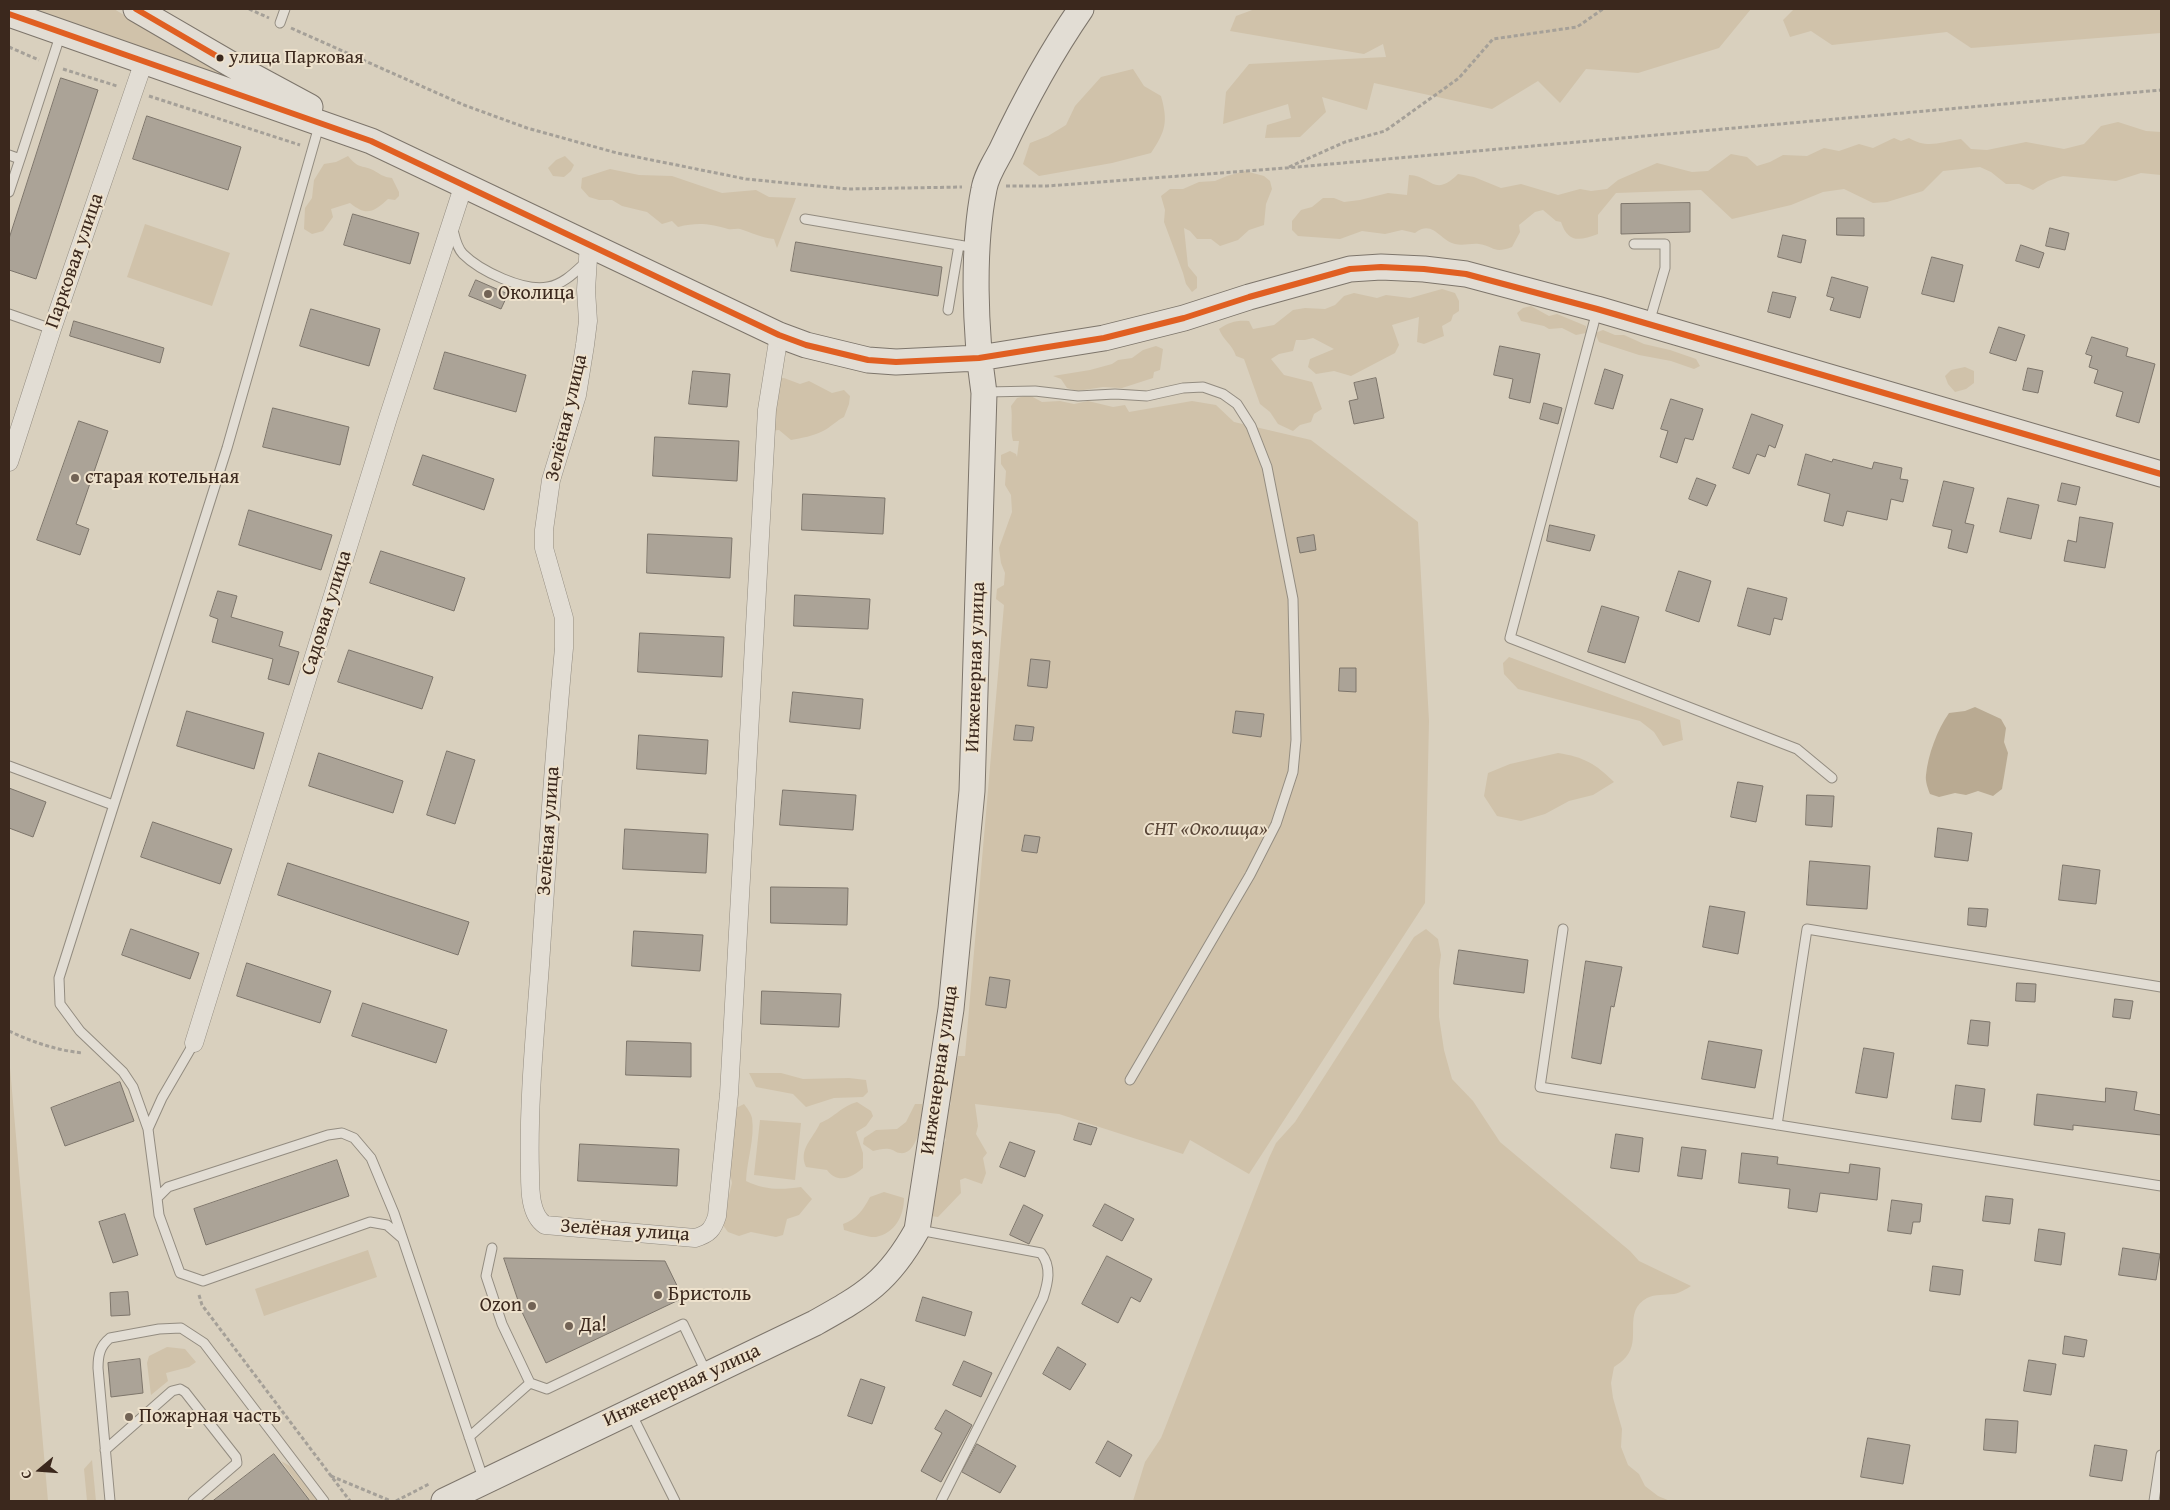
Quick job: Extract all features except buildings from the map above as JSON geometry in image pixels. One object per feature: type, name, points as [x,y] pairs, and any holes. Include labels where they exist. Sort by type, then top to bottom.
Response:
[{"type":"main road","points":[[136,9],[234,66],[371,141],[464,184],[588,252],[779,336],[806,346],[868,360],[896,362],[979,358],[1104,338],[1184,318],[1249,297],[1350,269],[1381,267],[1424,269],[1466,274],[1598,309],[2161,474]]},
{"type":"main road","name":"Инженерная улица","points":[[444,1501],[815,1323],[870,1291],[890,1271],[904,1253],[917,1230],[951,1009],[972,791],[984,392],[968,246],[984,187],[1010,131],[1056,45],[1081,9]]},
{"type":"main road","points":[[9,14],[371,141]]},
{"type":"street","name":"Парковая улица","points":[[9,462],[52,329],[144,61]]},
{"type":"street","name":"Садовая улица","points":[[194,1043],[385,428],[464,184]]},
{"type":"street","name":"Зелёная улица","points":[[588,252],[588,321],[579,379],[551,480],[544,530],[544,548],[564,618],[564,640],[539,971],[530,1139],[530,1175],[533,1205],[536,1217],[545,1225],[696,1238],[710,1232],[714,1227],[717,1216],[729,1094],[767,410],[779,336]]},
{"type":"lane","points":[[280,23],[284,9]]},
{"type":"lane","points":[[9,192],[62,32]]},
{"type":"lane","points":[[320,123],[227,448],[59,978],[60,1004],[69,1019],[104,1056],[123,1072],[133,1087],[148,1129],[159,1214],[180,1273],[202,1282],[211,1280],[370,1222],[387,1225],[402,1238]]},
{"type":"lane","points":[[9,155],[20,159]]},
{"type":"lane","points":[[454,214],[453,229],[462,253],[475,263],[519,285],[547,288],[560,284],[588,252]]},
{"type":"lane","points":[[805,219],[968,246],[948,310]]},
{"type":"lane","points":[[1634,244],[1665,244],[1665,268],[1649,324]]},
{"type":"lane","points":[[1598,309],[1510,638],[1797,750],[1832,778]]},
{"type":"lane","points":[[9,314],[52,329]]},
{"type":"lane","points":[[984,392],[1035,391],[1078,396],[1115,394],[1147,396],[1183,388],[1203,387],[1223,394],[1237,404],[1251,426],[1268,467],[1293,600],[1296,740],[1293,772],[1276,824],[1250,875],[1130,1080]]},
{"type":"lane","points":[[9,766],[113,805]]},
{"type":"lane","points":[[1777,1125],[1807,929],[2161,987]]},
{"type":"lane","points":[[1563,930],[1540,1087],[2161,1186]]},
{"type":"lane","points":[[148,1129],[162,1098],[194,1043]]},
{"type":"lane","points":[[157,1198],[168,1187],[328,1135],[342,1133],[354,1138],[371,1158],[402,1238],[484,1481]]},
{"type":"lane","points":[[917,1230],[1041,1253],[1045,1259],[1049,1276],[1043,1298],[941,1501]]},
{"type":"lane","points":[[492,1248],[486,1276],[502,1324],[530,1383],[547,1389],[683,1324],[707,1374]]},
{"type":"lane","points":[[110,1501],[98,1368],[100,1351],[104,1343],[110,1338],[159,1329],[181,1328],[204,1343],[324,1501]]},
{"type":"lane","points":[[469,1437],[530,1383]]},
{"type":"lane","points":[[105,1450],[172,1391],[180,1389],[185,1392],[236,1457],[237,1463],[193,1501]]},
{"type":"lane","points":[[630,1411],[675,1501]]},
{"type":"lane","points":[[2154,1501],[2161,1455]]},
{"type":"path","points":[[249,9],[464,105],[527,128],[617,153],[746,179],[848,190],[1047,186],[1286,168],[2161,90]]},
{"type":"path","points":[[1286,168],[1345,142],[1385,131],[1459,78],[1493,39],[1577,27],[1603,9]]},
{"type":"path","points":[[9,47],[51,65],[313,149]]},
{"type":"path","points":[[9,1031],[25,1039],[62,1050],[104,1056]]},
{"type":"path","points":[[195,1279],[202,1305],[350,1501]]},
{"type":"path","points":[[331,1476],[391,1501]]},
{"type":"green space","points":[[27,9],[114,9],[204,63],[243,83]]},
{"type":"green space","points":[[1255,9],[1751,9],[1719,48],[1638,73],[1586,69],[1560,103],[1538,81],[1492,109],[1374,83],[1367,110],[1322,97],[1326,112],[1300,137],[1265,138],[1267,125],[1291,118],[1288,104],[1223,124],[1226,92],[1249,64],[1386,57],[1383,44],[1364,54],[1230,31],[1236,16]]},
{"type":"green space","points":[[1794,9],[2161,9],[2161,33],[1971,48],[1947,32],[1832,45],[1811,31],[1790,37],[1783,20]]},
{"type":"green space","points":[[1133,69],[1144,86],[1161,96],[1163,105],[1165,119],[1163,132],[1151,153],[1112,163],[1039,176],[1023,164],[1030,143],[1048,136],[1066,125],[1075,106],[1101,77]]},
{"type":"green space","points":[[2118,122],[2146,131],[2161,132],[2161,175],[2141,173],[2116,181],[2063,176],[2048,181],[2033,190],[2019,184],[2006,184],[1991,172],[1980,167],[1943,171],[1923,191],[1887,202],[1873,203],[1844,189],[1823,192],[1791,205],[1732,219],[1701,190],[1616,193],[1598,215],[1598,234],[1580,239],[1571,237],[1567,234],[1561,222],[1556,221],[1543,210],[1535,212],[1519,225],[1520,232],[1512,247],[1501,250],[1479,244],[1455,244],[1427,228],[1415,233],[1402,230],[1385,234],[1362,231],[1340,239],[1298,236],[1292,230],[1292,221],[1301,210],[1312,207],[1323,198],[1334,198],[1344,202],[1388,193],[1407,195],[1409,175],[1417,176],[1438,185],[1450,181],[1458,174],[1474,177],[1501,188],[1521,184],[1558,195],[1580,189],[1591,191],[1607,189],[1618,180],[1657,163],[1692,172],[1708,171],[1731,154],[1747,157],[1757,166],[1783,155],[1807,156],[1824,148],[1839,151],[1859,144],[1873,148],[1894,138],[1901,141],[1909,138],[1928,144],[1961,139],[1971,149],[1987,150],[2026,142],[2064,149],[2084,144],[2101,126]]},
{"type":"green space","points":[[348,156],[358,165],[392,178],[399,196],[395,200],[388,199],[374,210],[369,211],[361,210],[350,203],[331,209],[333,217],[323,231],[312,234],[304,229],[305,208],[312,198],[314,180],[324,164],[336,162]]},
{"type":"green space","points":[[565,156],[574,165],[571,171],[564,177],[553,176],[548,168],[556,160]]},
{"type":"green space","points":[[610,169],[639,175],[672,176],[722,193],[756,190],[769,197],[796,198],[777,248],[774,239],[740,229],[729,229],[704,224],[678,227],[672,221],[662,224],[647,212],[622,206],[612,200],[599,200],[589,197],[581,188],[582,178]]},
{"type":"green space","points":[[1245,171],[1264,176],[1270,181],[1272,189],[1266,204],[1264,225],[1249,230],[1238,240],[1220,246],[1211,239],[1197,239],[1190,231],[1184,228],[1188,266],[1197,277],[1197,288],[1192,292],[1186,284],[1164,222],[1165,210],[1161,196],[1170,189],[1183,189],[1199,182],[1215,181]]},
{"type":"green space","points":[[145,224],[230,253],[212,306],[127,277]]},
{"type":"green space","points":[[1442,289],[1455,293],[1459,301],[1459,311],[1453,315],[1451,321],[1442,326],[1444,336],[1424,344],[1417,342],[1419,317],[1392,325],[1399,345],[1395,353],[1351,376],[1334,371],[1316,374],[1308,367],[1310,359],[1334,349],[1313,338],[1296,340],[1293,351],[1279,354],[1271,359],[1284,375],[1312,382],[1322,409],[1314,414],[1311,422],[1300,425],[1293,431],[1278,424],[1270,412],[1260,404],[1244,359],[1236,356],[1219,329],[1230,323],[1241,321],[1249,321],[1253,329],[1274,325],[1293,310],[1305,308],[1325,309],[1335,305],[1344,296],[1354,293],[1377,298],[1386,295],[1410,298]]},
{"type":"green space","points":[[1531,306],[1549,316],[1557,314],[1586,326],[1586,333],[1576,335],[1562,328],[1549,329],[1544,326],[1521,321],[1517,313],[1523,308]]},
{"type":"green space","points":[[1603,330],[1696,359],[1700,366],[1694,369],[1671,361],[1639,355],[1599,342],[1595,333]]},
{"type":"green space","points":[[1156,346],[1163,349],[1160,370],[1154,372],[1153,378],[1122,388],[1103,387],[1077,391],[1067,388],[1061,379],[1053,376],[1112,364],[1118,360],[1132,358],[1143,350]]},
{"type":"green space","points":[[1965,367],[1974,371],[1974,383],[1966,389],[1955,392],[1948,384],[1945,376],[1951,370]]},
{"type":"green space","points":[[784,378],[800,384],[809,381],[832,393],[844,390],[850,396],[844,417],[819,433],[791,440],[779,430],[768,431],[771,379]]},
{"type":"green space","name":"СНТ «Околица»","points":[[1029,395],[1042,402],[1060,401],[1074,404],[1088,401],[1113,407],[1125,405],[1129,412],[1192,401],[1216,405],[1234,422],[1311,440],[1418,522],[1429,721],[1425,903],[1249,1174],[1190,1140],[1183,1154],[1059,1114],[975,1104],[978,1126],[976,1134],[987,1153],[983,1158],[986,1173],[982,1184],[965,1178],[960,1180],[961,1193],[938,1217],[931,1216],[933,1184],[940,1174],[938,1152],[946,1140],[942,1128],[951,1103],[947,1091],[958,1056],[965,1056],[1004,605],[996,599],[997,589],[1004,585],[1005,573],[1001,563],[999,548],[1012,512],[1011,495],[1005,485],[1006,471],[1001,464],[1001,455],[1010,451],[1016,454],[1017,457],[1019,441],[1013,441],[1011,406],[1017,398]]},
{"type":"green space","points":[[1509,657],[1680,720],[1683,740],[1663,746],[1654,732],[1640,721],[1518,689],[1504,674],[1503,663]]},
{"type":"green space","points":[[1558,753],[1589,762],[1614,782],[1593,795],[1569,801],[1545,814],[1521,821],[1497,816],[1484,796],[1488,773],[1510,764]]},
{"type":"green space","points":[[1426,929],[1438,939],[1441,955],[1439,970],[1439,1017],[1444,1050],[1452,1079],[1473,1101],[1500,1142],[1630,1251],[1639,1261],[1691,1286],[1676,1293],[1647,1298],[1640,1304],[1635,1311],[1633,1342],[1625,1358],[1614,1367],[1611,1383],[1613,1398],[1622,1429],[1621,1447],[1628,1465],[1639,1474],[1645,1486],[1658,1496],[1670,1501],[1133,1501],[1145,1462],[1161,1438],[1276,1143],[1295,1122],[1414,937]]},
{"type":"green space","points":[[9,1066],[10,1068],[48,1501],[9,1501]]},
{"type":"green space","points":[[749,1073],[781,1073],[803,1079],[849,1078],[866,1080],[868,1092],[863,1097],[834,1098],[806,1107],[793,1094],[756,1087]]},
{"type":"green space","points":[[857,1102],[871,1111],[873,1116],[866,1126],[856,1132],[863,1153],[863,1168],[849,1177],[840,1178],[835,1177],[827,1170],[806,1167],[804,1161],[805,1149],[820,1123],[846,1106]]},
{"type":"green space","points":[[744,1104],[751,1114],[753,1126],[746,1181],[759,1186],[773,1188],[801,1187],[812,1199],[799,1215],[787,1219],[783,1235],[776,1237],[751,1232],[739,1236],[728,1232],[722,1224],[732,1183],[729,1168],[734,1109]]},
{"type":"green space","points":[[915,1104],[922,1104],[922,1118],[915,1142],[906,1152],[900,1153],[887,1149],[873,1151],[863,1144],[864,1138],[876,1130],[897,1129],[906,1122]]},
{"type":"green space","points":[[760,1120],[801,1123],[795,1180],[754,1175]]},
{"type":"green space","points":[[884,1192],[904,1198],[900,1217],[893,1228],[883,1235],[876,1237],[844,1230],[843,1224],[859,1214],[870,1197]]},
{"type":"green space","points":[[368,1250],[377,1277],[264,1316],[255,1289]]},
{"type":"green space","points":[[167,1347],[185,1349],[196,1362],[189,1367],[166,1373],[168,1381],[151,1395],[147,1363],[149,1356]]},
{"type":"green space","points":[[92,1460],[96,1501],[87,1501],[84,1469]]},
{"type":"green space","points":[[281,1461],[290,1466],[318,1501],[311,1501]]},
{"type":"shaded area","points":[[1975,707],[2001,719],[2006,728],[2004,742],[2008,753],[2002,789],[1993,796],[1978,791],[1966,795],[1955,793],[1939,797],[1930,794],[1926,780],[1927,767],[1941,727],[1949,713],[1965,711]]},
{"type":"transit line","points":[[136,9],[220,58]]},
{"type":"transit line","points":[[9,14],[371,141],[779,335],[806,345],[868,360],[896,362],[979,358],[1104,338],[1184,318],[1249,297],[1350,269],[1381,267],[1424,269],[1466,274],[1597,309],[2161,474]]},
{"type":"place","name":"улица Парковая","points":[[220,58]]},
{"type":"place","name":"Околица","points":[[488,294]]},
{"type":"place","name":"старая котельная","points":[[75,478]]},
{"type":"place","name":"Бристоль","points":[[658,1295]]},
{"type":"place","name":"Ozon","points":[[532,1306]]},
{"type":"place","name":"Да!","points":[[569,1326]]},
{"type":"place","name":"Пожарная часть","points":[[129,1417]]}]
